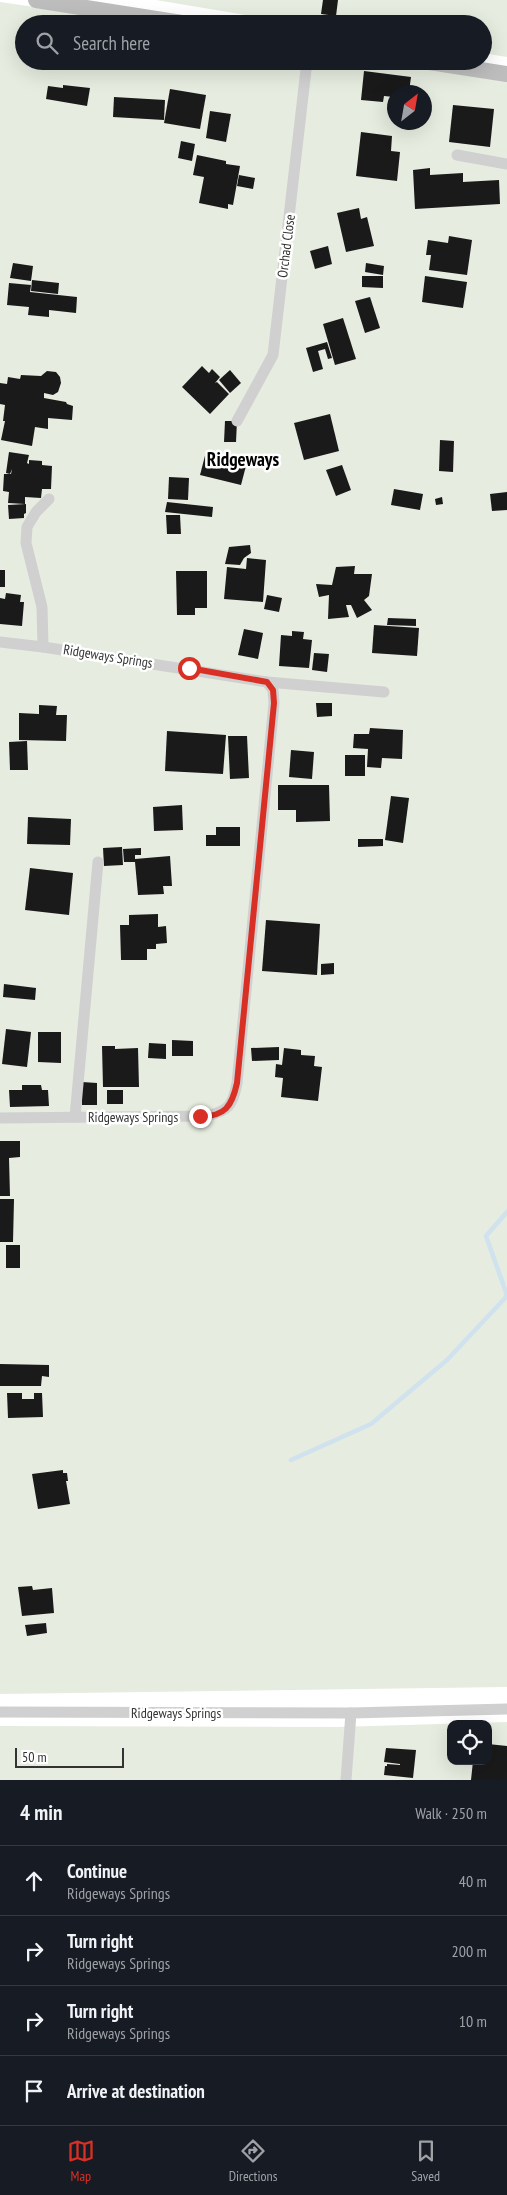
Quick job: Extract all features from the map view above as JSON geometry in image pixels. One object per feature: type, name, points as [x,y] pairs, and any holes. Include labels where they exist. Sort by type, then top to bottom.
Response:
[{"type":"street","points":[[36,0],[82,3],[143,15]]},
{"type":"street","name":"Orchad Close","points":[[237,421],[273,355],[306,70]]},
{"type":"street","points":[[481,70],[507,74]]},
{"type":"street","points":[[457,155],[507,164]]},
{"type":"street","points":[[43,647],[42,607],[26,543],[27,527],[36,512],[49,499]]},
{"type":"street","name":"Ridgeways Springs","points":[[0,1118],[206,1116],[219,1113],[234,1100],[274,703],[273,690],[267,682],[3,642]]},
{"type":"street","points":[[267,682],[384,692]]},
{"type":"street","points":[[75,1117],[98,862]]},
{"type":"street","name":"Ridgeways Springs","points":[[0,1712],[351,1713],[507,1709]]},
{"type":"street","points":[[346,1780],[351,1713]]},
{"type":"shaded area","points":[[156,0],[507,0],[507,57],[492,54],[492,15],[245,15]]},
{"type":"shaded area","points":[[0,2],[89,15],[15,15],[15,70],[466,70],[507,76],[507,1687],[0,1694]]},
{"type":"shaded area","points":[[492,1722],[507,1722],[507,1780],[0,1780],[0,1726],[338,1727],[447,1724],[447,1765],[492,1765]]},
{"type":"building","points":[[323,0],[338,0],[336,15],[321,14]]},
{"type":"building","points":[[364,71],[411,77],[410,85],[387,85],[387,96],[384,96],[383,102],[361,100]]},
{"type":"building","points":[[63,85],[90,88],[87,106],[46,99],[48,86],[63,88]]},
{"type":"building","points":[[170,89],[206,95],[200,129],[164,123]]},
{"type":"building","points":[[114,97],[165,100],[164,120],[113,117]]},
{"type":"building","points":[[453,105],[494,109],[490,147],[449,142]]},
{"type":"building","points":[[210,111],[231,114],[226,142],[206,138]]},
{"type":"building","points":[[361,132],[392,136],[391,151],[400,152],[397,181],[356,176]]},
{"type":"building","points":[[181,141],[195,144],[192,161],[178,158]]},
{"type":"building","points":[[197,155],[226,161],[226,164],[240,166],[233,205],[228,204],[228,209],[199,203],[204,177],[193,175]]},
{"type":"building","points":[[430,168],[430,175],[463,173],[463,182],[499,180],[500,204],[415,209],[413,170]]},
{"type":"building","points":[[239,175],[255,178],[253,189],[237,186]]},
{"type":"building","points":[[359,208],[361,219],[367,217],[374,246],[346,252],[337,213]]},
{"type":"building","points":[[449,236],[472,240],[467,275],[429,270],[431,255],[426,255],[428,240],[448,243]]},
{"type":"building","points":[[328,246],[332,264],[315,269],[310,251]]},
{"type":"building","points":[[13,263],[33,266],[31,281],[10,278]]},
{"type":"building","points":[[366,263],[384,266],[383,275],[365,272]]},
{"type":"building","points":[[362,276],[383,276],[383,288],[362,287]]},
{"type":"building","points":[[425,276],[467,282],[463,308],[422,302]]},
{"type":"building","points":[[32,280],[59,283],[58,294],[31,291]]},
{"type":"building","points":[[9,283],[31,285],[30,292],[77,297],[76,313],[49,310],[49,317],[28,315],[29,307],[7,305]]},
{"type":"building","points":[[370,297],[380,328],[365,333],[355,301]]},
{"type":"building","points":[[343,318],[356,359],[335,365],[323,324]]},
{"type":"building","points":[[327,342],[332,358],[328,359],[325,349],[318,351],[323,369],[313,372],[306,348]]},
{"type":"building","points":[[202,366],[209,373],[212,369],[220,377],[215,383],[217,382],[229,394],[210,414],[182,387]]},
{"type":"building","points":[[230,370],[241,383],[230,393],[219,380]]},
{"type":"building","points":[[47,371],[56,372],[60,377],[61,383],[58,392],[53,395],[44,393],[44,398],[66,402],[73,406],[72,420],[48,418],[48,429],[35,427],[32,446],[1,440],[5,421],[3,421],[5,405],[0,404],[0,383],[7,384],[8,377],[20,379],[21,375],[41,376]]},
{"type":"building","points":[[330,414],[339,451],[304,460],[294,423]]},
{"type":"building","points":[[225,421],[237,421],[236,442],[224,442]]},
{"type":"building","points":[[440,440],[454,441],[453,472],[439,471]]},
{"type":"building","points":[[9,452],[29,455],[27,463],[29,464],[29,460],[42,461],[42,465],[52,466],[51,489],[42,489],[41,498],[25,497],[25,504],[8,503],[9,492],[3,491],[4,474],[10,474],[6,473]]},
{"type":"building","points":[[206,452],[247,462],[241,485],[200,475]]},
{"type":"building","points":[[342,465],[351,490],[336,496],[326,470]]},
{"type":"building","points":[[169,477],[189,478],[188,500],[168,499]]},
{"type":"building","points":[[394,489],[423,494],[420,510],[391,505]]},
{"type":"building","points":[[507,492],[507,510],[492,511],[490,494]]},
{"type":"building","points":[[442,497],[443,504],[436,505],[435,499]]},
{"type":"building","points":[[167,502],[213,507],[212,517],[165,512]]},
{"type":"building","points":[[26,504],[24,518],[9,519],[8,505]]},
{"type":"building","points":[[166,515],[180,515],[181,534],[167,534]]},
{"type":"building","points":[[250,545],[251,553],[244,558],[240,565],[225,564],[229,547]]},
{"type":"building","points":[[247,558],[266,560],[263,602],[224,599],[227,567],[246,569]]},
{"type":"building","points":[[355,566],[354,574],[372,574],[369,596],[364,600],[372,610],[357,618],[351,605],[346,605],[349,617],[328,619],[329,595],[319,597],[316,584],[332,585],[336,567]]},
{"type":"building","points":[[0,570],[5,570],[5,587],[0,587]]},
{"type":"building","points":[[176,571],[207,571],[207,608],[195,608],[195,615],[177,615]]},
{"type":"building","points":[[6,593],[21,595],[20,602],[24,602],[22,626],[0,624],[0,598],[5,599]]},
{"type":"building","points":[[267,595],[282,598],[279,612],[264,609]]},
{"type":"building","points":[[388,618],[416,619],[416,626],[387,625]]},
{"type":"building","points":[[374,625],[419,628],[417,656],[372,653]]},
{"type":"building","points":[[244,629],[263,633],[258,659],[238,655]]},
{"type":"building","points":[[292,631],[304,632],[303,639],[312,640],[309,668],[279,666],[281,635],[292,636]]},
{"type":"building","points":[[314,653],[329,654],[327,672],[312,670]]},
{"type":"building","points":[[316,703],[332,703],[332,716],[317,717]]},
{"type":"building","points":[[39,705],[57,706],[56,715],[67,715],[66,741],[19,740],[19,713],[39,714]]},
{"type":"building","points":[[370,728],[403,730],[402,759],[382,758],[381,768],[367,767],[368,749],[353,748],[354,734],[369,734]]},
{"type":"building","points":[[167,731],[226,735],[223,774],[165,771]]},
{"type":"building","points":[[228,736],[247,736],[249,778],[230,779]]},
{"type":"building","points":[[27,741],[28,770],[10,770],[9,742]]},
{"type":"building","points":[[291,750],[314,752],[312,779],[289,777]]},
{"type":"building","points":[[345,755],[365,755],[365,776],[345,776]]},
{"type":"building","points":[[278,785],[329,785],[330,821],[296,822],[296,810],[278,810]]},
{"type":"building","points":[[391,796],[409,798],[403,843],[385,840]]},
{"type":"building","points":[[182,805],[183,830],[154,831],[153,807]]},
{"type":"building","points":[[28,817],[71,819],[70,845],[27,844]]},
{"type":"building","points":[[216,827],[240,827],[240,846],[206,846],[206,835],[216,835]]},
{"type":"building","points":[[358,839],[383,839],[383,846],[358,847]]},
{"type":"building","points":[[122,847],[123,865],[104,866],[103,848]]},
{"type":"building","points":[[141,848],[141,855],[135,855],[135,859],[170,856],[172,886],[163,886],[164,894],[138,895],[135,862],[124,862],[123,849]]},
{"type":"building","points":[[30,868],[73,873],[69,915],[25,910]]},
{"type":"building","points":[[158,914],[158,927],[166,926],[167,943],[156,944],[156,949],[147,949],[147,960],[121,960],[120,925],[129,925],[129,915]]},
{"type":"building","points":[[266,920],[320,924],[317,975],[262,971]]},
{"type":"building","points":[[334,963],[334,974],[321,975],[321,964]]},
{"type":"building","points":[[4,984],[36,988],[35,1000],[3,997]]},
{"type":"building","points":[[6,1029],[31,1032],[27,1067],[2,1064]]},
{"type":"building","points":[[38,1032],[61,1032],[61,1063],[38,1062]]},
{"type":"building","points":[[172,1040],[193,1041],[193,1056],[172,1056]]},
{"type":"building","points":[[149,1043],[166,1044],[166,1059],[148,1058]]},
{"type":"building","points":[[102,1046],[115,1046],[115,1049],[138,1048],[139,1087],[103,1087]]},
{"type":"building","points":[[279,1047],[279,1060],[252,1061],[251,1048]]},
{"type":"building","points":[[284,1048],[301,1050],[301,1055],[315,1056],[314,1066],[322,1067],[318,1101],[281,1097],[283,1078],[275,1077],[276,1064],[282,1065]]},
{"type":"building","points":[[82,1082],[97,1083],[97,1105],[82,1105]]},
{"type":"building","points":[[22,1085],[41,1085],[42,1090],[48,1090],[49,1106],[10,1107],[9,1090],[22,1090]]},
{"type":"building","points":[[107,1090],[123,1090],[123,1104],[107,1104]]},
{"type":"building","points":[[0,1141],[20,1141],[20,1157],[9,1158],[10,1196],[0,1196]]},
{"type":"building","points":[[0,1199],[14,1199],[13,1242],[0,1242]]},
{"type":"building","points":[[6,1245],[20,1245],[20,1268],[6,1268]]},
{"type":"building","points":[[0,1364],[49,1365],[49,1377],[42,1376],[41,1386],[0,1386]]},
{"type":"building","points":[[7,1393],[22,1393],[22,1399],[34,1399],[34,1393],[42,1393],[43,1417],[8,1418]]},
{"type":"building","points":[[63,1470],[63,1473],[67,1473],[68,1481],[66,1481],[70,1504],[38,1509],[32,1474]]},
{"type":"building","points":[[32,1586],[33,1590],[52,1588],[54,1613],[22,1616],[18,1587]]},
{"type":"building","points":[[46,1623],[47,1633],[27,1636],[25,1625]]},
{"type":"building","points":[[492,1744],[507,1746],[507,1780],[471,1780],[473,1765],[492,1765]]},
{"type":"building","points":[[386,1748],[416,1750],[413,1778],[384,1775],[387,1764],[400,1765],[384,1762]]},
{"type":"waterway","points":[[507,1212],[486,1236],[507,1295]]},
{"type":"waterway","points":[[291,1460],[371,1424],[447,1360],[507,1296]]},
{"type":"district","name":"Ridgeways","points":[[243,459]]},
{"type":"route","points":[[189,668],[267,682],[273,690],[274,703],[234,1100],[219,1113],[200,1116]]}]
